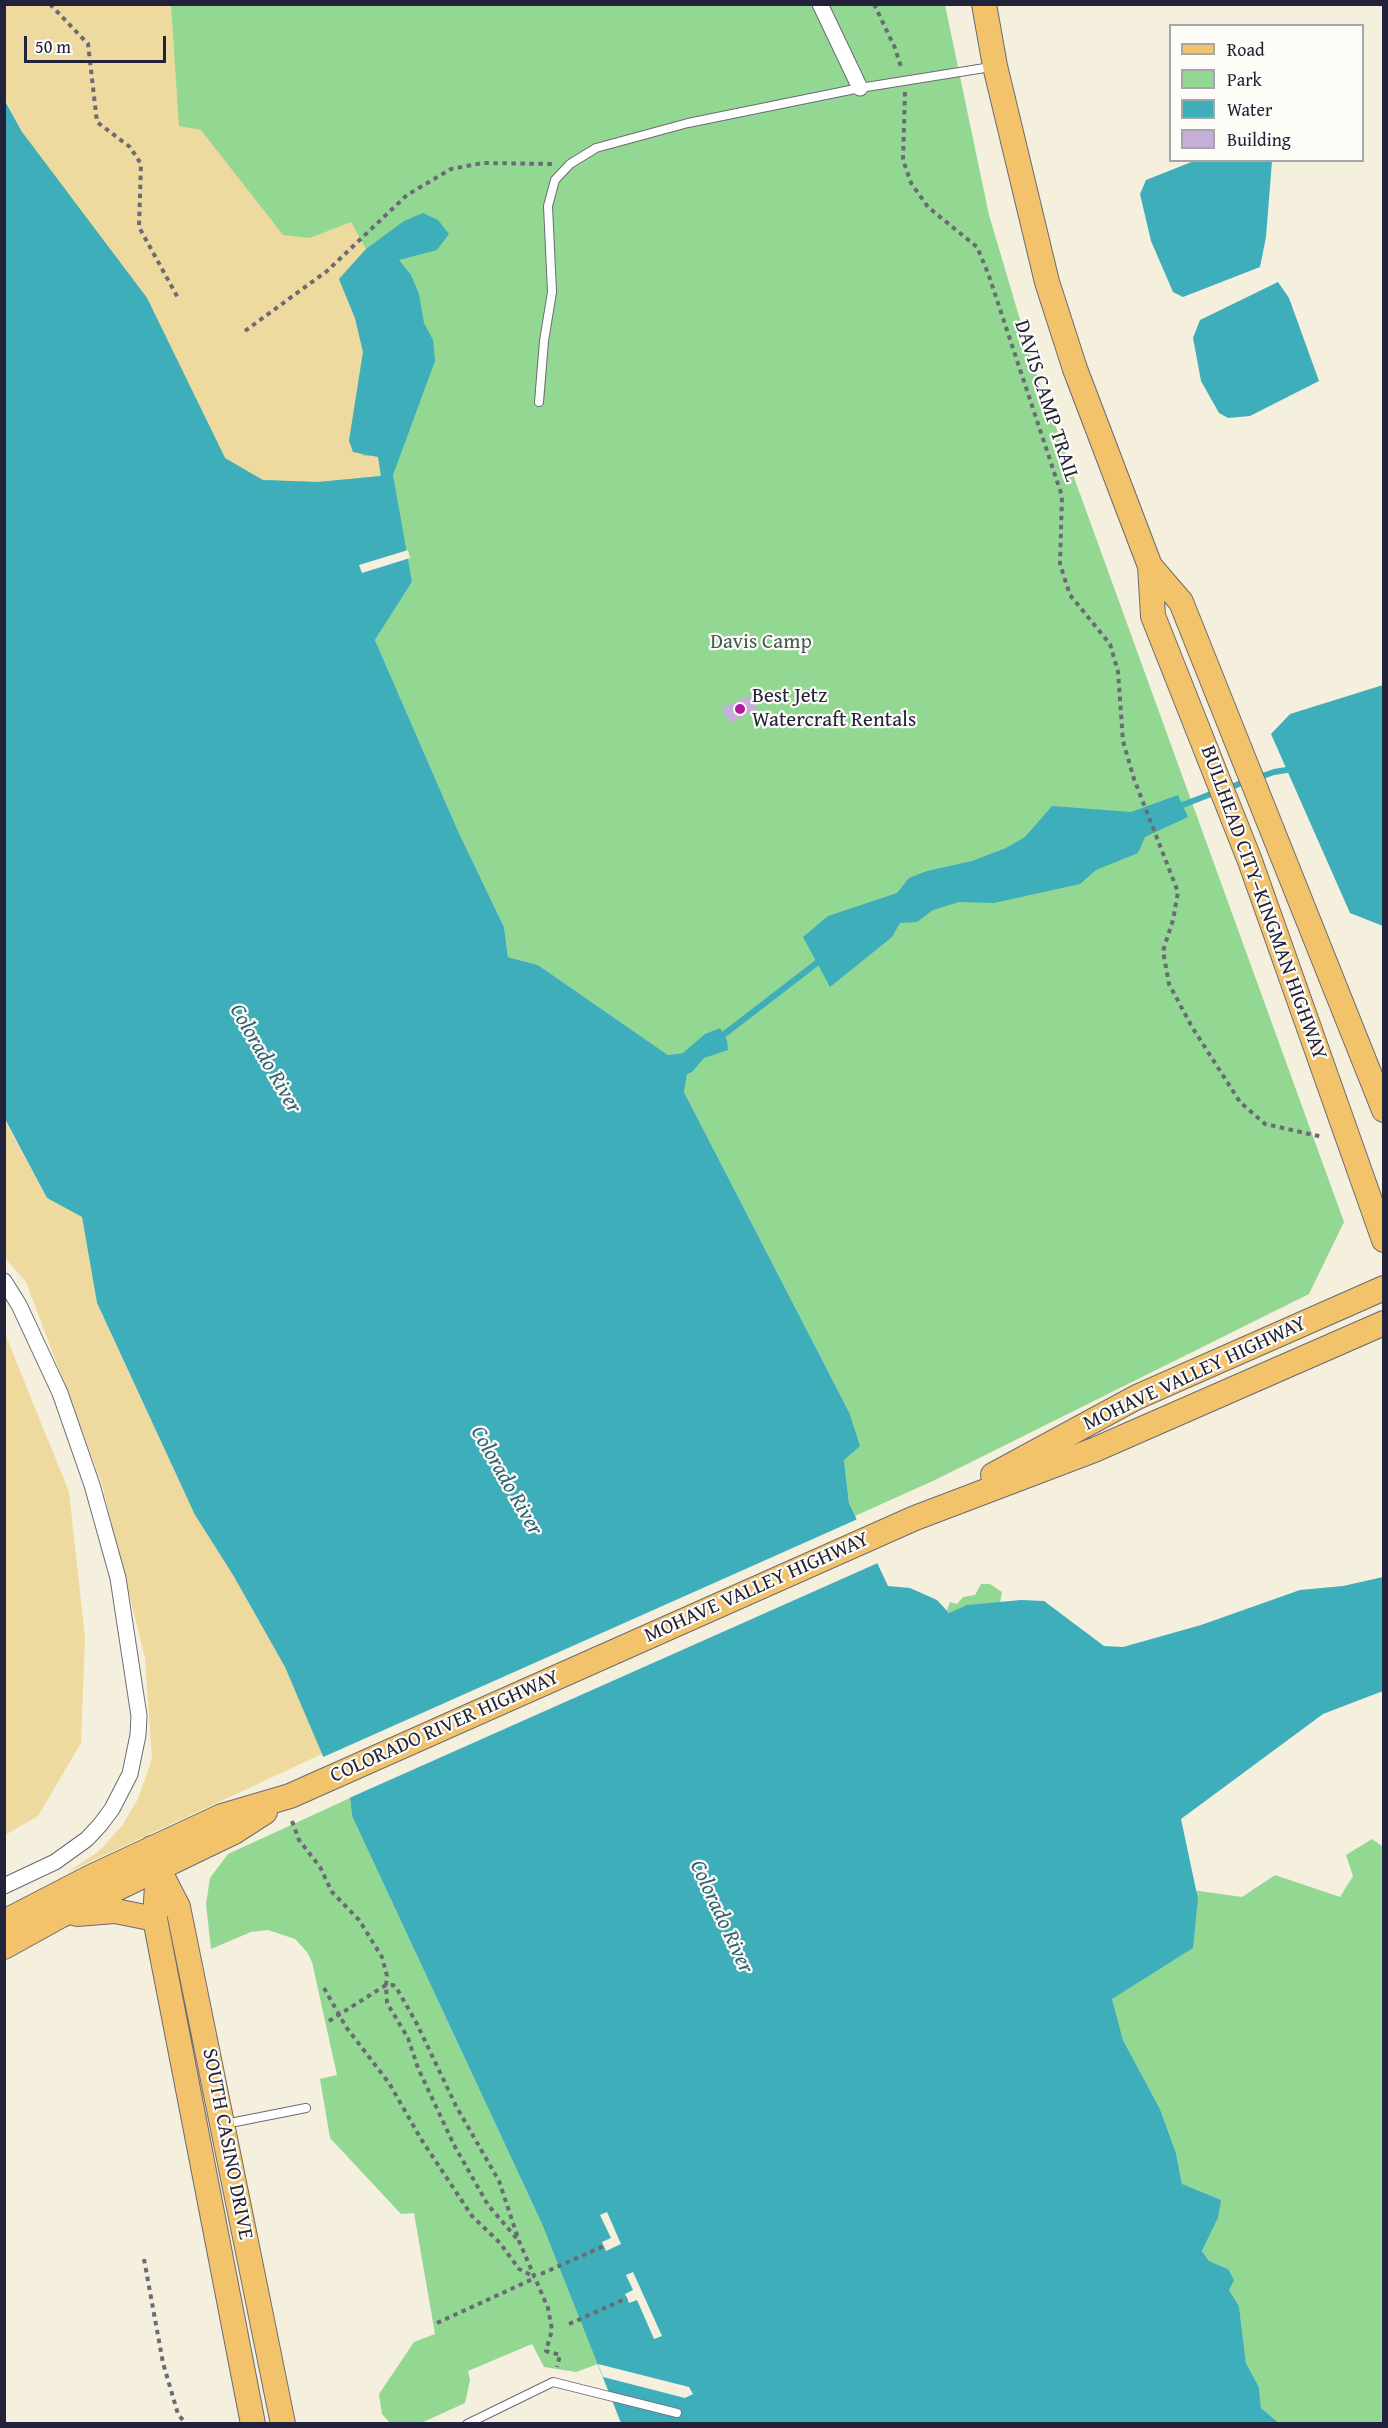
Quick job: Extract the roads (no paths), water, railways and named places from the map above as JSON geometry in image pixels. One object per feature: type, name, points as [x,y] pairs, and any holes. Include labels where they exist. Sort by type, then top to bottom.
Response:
[{"type":"main road","name":"BULLHEAD CITY–KINGMAN HIGHWAY","points":[[984,4],[996,66],[1047,282],[1075,369],[1150,566],[1153,616],[1250,861],[1383,1240]]},
{"type":"main road","name":"BULLHEAD CITY–KINGMAN HIGHWAY","points":[[1150,566],[1181,602],[1383,1110]]},
{"type":"main road","name":"MOHAVE VALLEY HIGHWAY","points":[[915,1518],[1137,1396],[1383,1288]]},
{"type":"main road","name":"MOHAVE VALLEY HIGHWAY","points":[[600,1658],[915,1518],[1094,1450],[1383,1323]]},
{"type":"main road","name":"COLORADO RIVER HIGHWAY","points":[[4,1947],[60,1916],[222,1816],[290,1796],[600,1658]]},
{"type":"main road","name":"COLORADO RIVER HIGHWAY","points":[[4,1922],[155,1858]]},
{"type":"main road","name":"SOUTH CASINO DRIVE","points":[[155,1858],[154,1919],[253,2424]]},
{"type":"main road","name":"SOUTH CASINO DRIVE","points":[[155,1858],[178,1907],[283,2424]]},
{"type":"main road","points":[[60,1916],[115,1911],[154,1919]]},
{"type":"street","points":[[820,4],[860,88]]},
{"type":"street","points":[[4,1281],[19,1305],[60,1393],[92,1485],[117,1578],[140,1716],[130,1774],[117,1800],[100,1825],[79,1845],[55,1862],[4,1886]]},
{"type":"lane","points":[[539,402],[544,341],[552,292],[548,206],[555,180],[570,164],[596,148],[688,123],[860,88],[996,66]]},
{"type":"lane","points":[[223,2125],[306,2108]]},
{"type":"lane","points":[[467,2424],[553,2382],[677,2413]]},
{"type":"water","name":"Colorado River","points":[[4,99],[22,132],[147,298],[225,458],[263,480],[318,482],[381,476],[378,457],[353,452],[349,441],[363,352],[355,318],[339,279],[366,249],[404,221],[423,213],[438,220],[449,234],[437,250],[399,260],[411,275],[419,294],[424,323],[433,340],[435,361],[393,475],[412,582],[375,640],[458,831],[504,927],[508,957],[538,965],[668,1055],[683,1053],[705,1034],[720,1028],[727,1040],[728,1050],[704,1058],[692,1072],[687,1074],[684,1092],[849,1412],[860,1446],[844,1460],[849,1503],[888,1586],[910,1588],[937,1600],[949,1613],[967,1605],[1021,1600],[1044,1601],[1104,1646],[1123,1647],[1201,1625],[1300,1590],[1343,1586],[1383,1577],[1383,1691],[1323,1714],[1181,1819],[1198,1899],[1193,1948],[1112,1999],[1123,2040],[1160,2109],[1176,2153],[1182,2184],[1221,2200],[1218,2218],[1202,2251],[1209,2261],[1228,2269],[1234,2280],[1229,2290],[1239,2306],[1246,2363],[1259,2387],[1261,2408],[1279,2423],[621,2423],[542,2224],[352,1816],[350,1798],[334,1777],[322,1754],[285,1667],[233,1575],[195,1515],[97,1303],[82,1217],[47,1198],[5,1119]]},
{"type":"water","points":[[1191,162],[1272,162],[1266,237],[1260,267],[1183,297],[1173,292],[1151,241],[1140,194],[1146,180]]},
{"type":"water","points":[[1278,282],[1289,298],[1319,381],[1250,416],[1228,418],[1219,413],[1201,381],[1193,338],[1200,320]]},
{"type":"water","points":[[1384,685],[1383,926],[1350,913],[1271,734],[1290,714]]},
{"type":"water","points":[[1178,795],[1188,817],[1145,837],[1138,853],[1096,870],[1080,884],[994,903],[959,902],[933,910],[917,922],[900,923],[892,937],[830,987],[803,937],[828,916],[897,893],[909,878],[927,871],[972,861],[1006,848],[1025,837],[1052,806],[1131,812]]},
{"type":"waterway","points":[[1257,778],[1293,769]]},
{"type":"waterway","points":[[1226,789],[1247,781]]},
{"type":"waterway","points":[[1175,808],[1216,792]]},
{"type":"waterway","points":[[718,1039],[822,959]]},
{"type":"place","name":"Best Jetz Watercraft Rentals","points":[[740,709]]},
{"type":"park label","name":"Davis Camp","points":[[761,643]]}]
